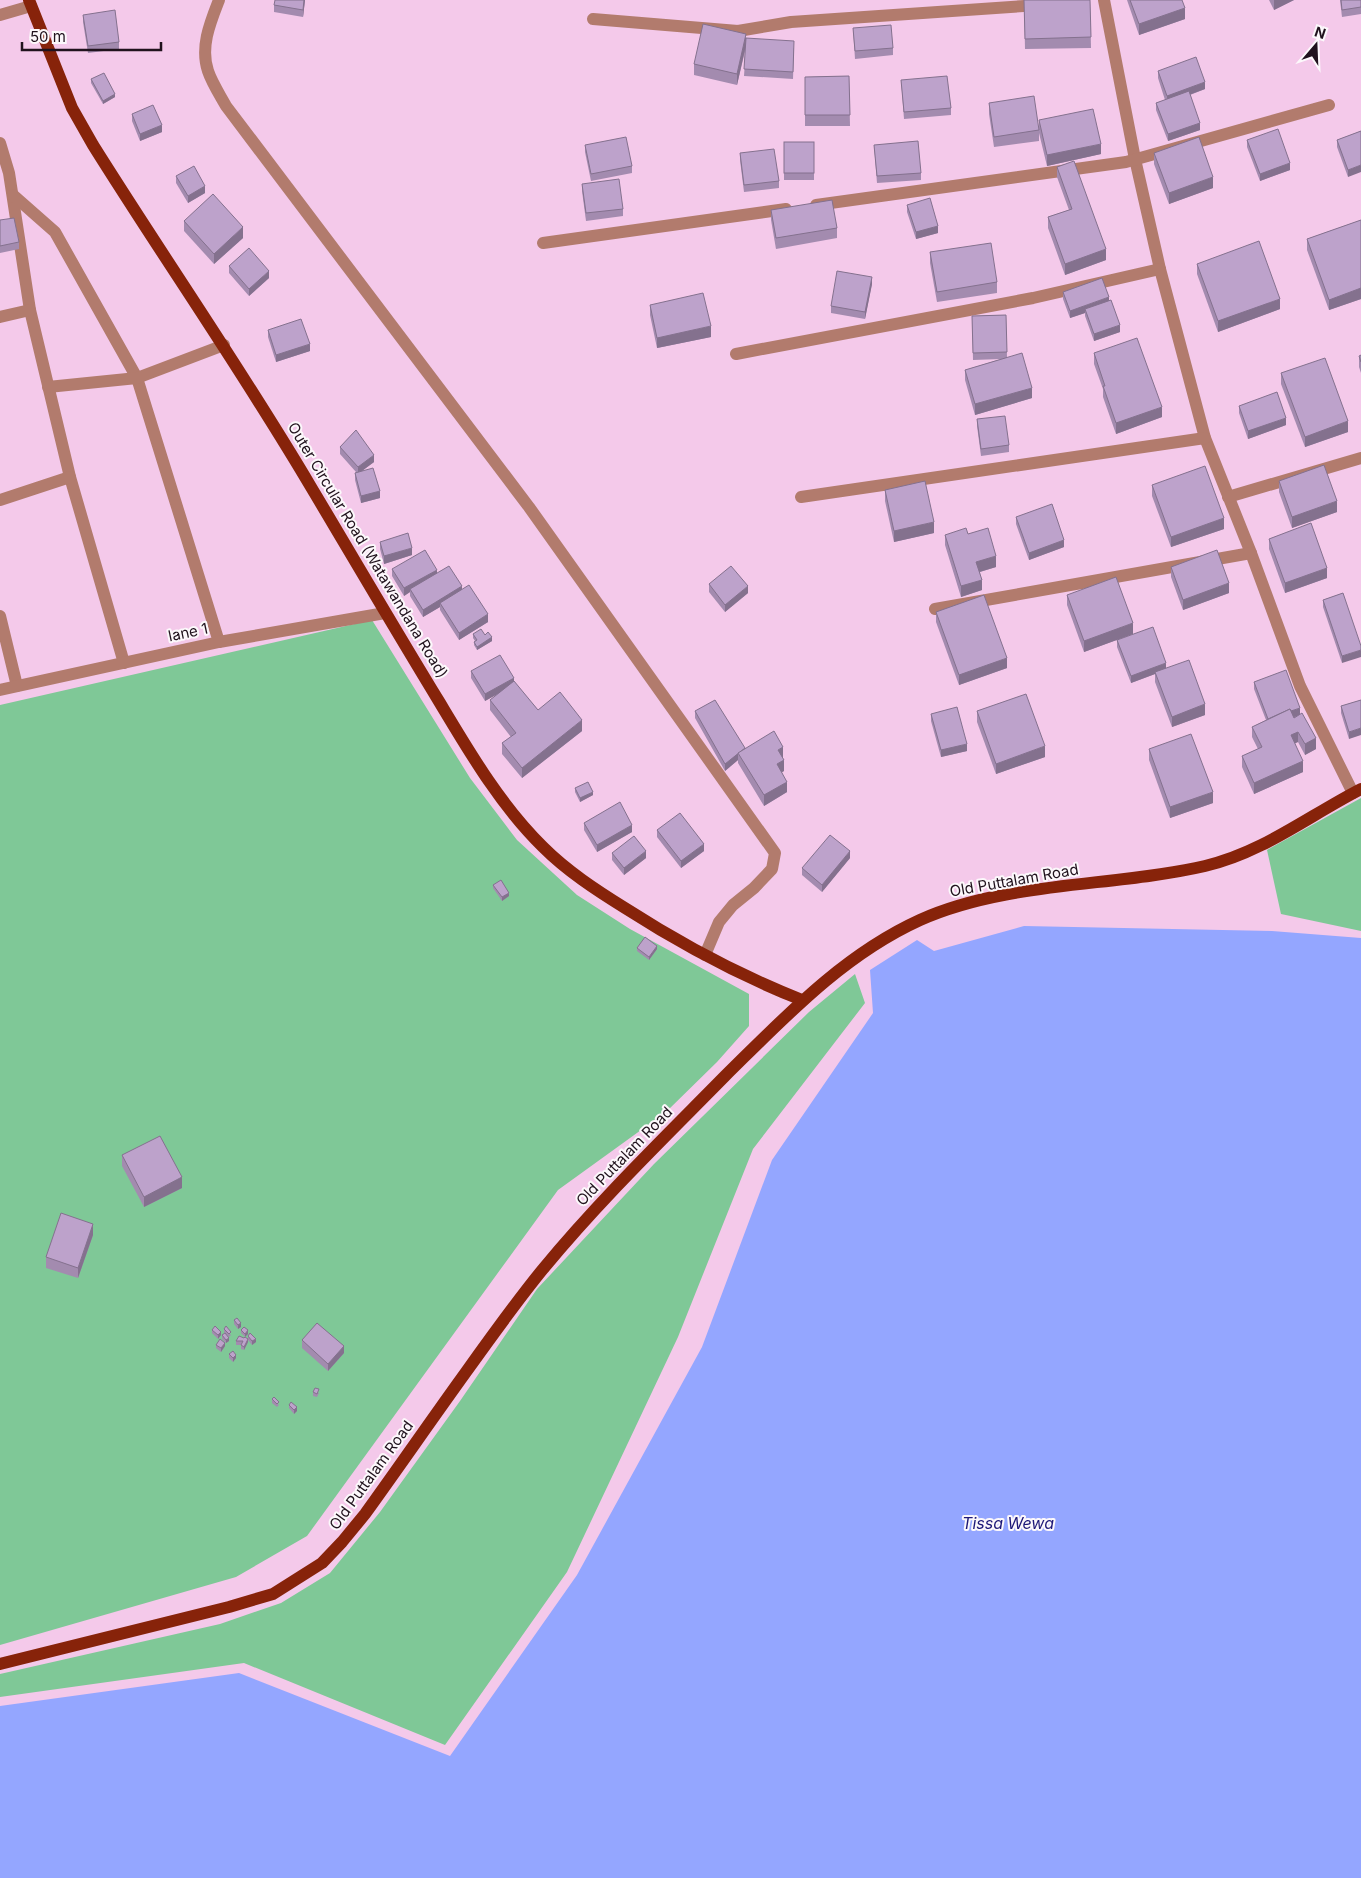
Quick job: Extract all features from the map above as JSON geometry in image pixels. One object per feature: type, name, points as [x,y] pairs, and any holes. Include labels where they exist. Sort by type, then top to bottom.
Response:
[{"type":"main road","name":"Outer Circular Road (Watawandana Road)","points":[[30,3],[72,108],[120,187],[280,433],[385,613],[484,773],[531,835],[568,869],[648,923],[705,955],[802,1000]]},
{"type":"main road","name":"Old Puttalam Road","points":[[0,1664],[229,1607],[273,1594],[322,1563],[365,1514],[516,1302],[582,1223],[636,1166],[802,1000],[867,949],[891,934],[949,908],[1017,894],[1133,878],[1209,865],[1231,859],[1276,837],[1357,791]]},
{"type":"street","points":[[219,0],[210,21],[204,50],[208,72],[226,106],[529,507],[775,853],[772,869],[719,922],[705,955]]},
{"type":"street","points":[[1101,1],[1160,269],[1205,438],[1300,686],[1357,791]]},
{"type":"street","points":[[0,15],[30,3]]},
{"type":"street","points":[[593,19],[738,31],[791,22],[1055,4]]},
{"type":"street","points":[[543,243],[1126,162],[1329,105]]},
{"type":"street","points":[[0,143],[9,173],[30,310],[48,387],[70,477],[124,663]]},
{"type":"street","points":[[12,195],[55,232],[137,378],[219,642]]},
{"type":"street","points":[[736,354],[1033,298],[1160,269]]},
{"type":"street","points":[[0,317],[30,310]]},
{"type":"street","points":[[48,387],[137,378],[224,345]]},
{"type":"street","points":[[801,497],[1205,438]]},
{"type":"street","points":[[1228,497],[1361,458]]},
{"type":"street","points":[[0,500],[70,477]]},
{"type":"street","points":[[935,609],[1251,554]]},
{"type":"street","name":"lane 1","points":[[0,690],[219,642],[385,613]]},
{"type":"street","points":[[0,616],[17,686]]},
{"type":"green space","points":[[372,620],[470,778],[517,840],[577,895],[630,929],[749,994],[749,1026],[717,1062],[666,1112],[558,1190],[307,1536],[236,1577],[0,1645],[0,705]]},
{"type":"green space","points":[[1361,798],[1361,931],[1281,914],[1267,850]]},
{"type":"green space","points":[[855,974],[865,1003],[753,1149],[678,1337],[567,1572],[445,1745],[244,1663],[0,1697],[0,1674],[220,1624],[281,1603],[330,1573],[380,1512],[460,1401],[537,1289],[654,1164],[809,1012]]},
{"type":"water","name":"Tissa Wewa","points":[[1024,926],[1272,931],[1361,938],[1361,1878],[0,1878],[0,1706],[239,1673],[450,1756],[577,1575],[702,1347],[772,1160],[873,1013],[870,970],[917,940],[934,951]]},
{"type":"building","points":[[275,0],[304,0],[303,10],[274,5]]},
{"type":"building","points":[[1024,0],[1090,0],[1091,37],[1025,39]]},
{"type":"building","points":[[1130,0],[1182,0],[1185,8],[1139,24]]},
{"type":"building","points":[[1341,0],[1361,0],[1361,7],[1342,10]]},
{"type":"building","points":[[115,10],[119,42],[88,46],[83,15]]},
{"type":"building","points":[[703,24],[746,34],[737,74],[694,64]]},
{"type":"building","points":[[891,25],[893,48],[855,51],[853,28]]},
{"type":"building","points":[[746,38],[794,41],[793,72],[744,69]]},
{"type":"building","points":[[1196,57],[1205,82],[1167,96],[1158,71]]},
{"type":"building","points":[[104,73],[115,94],[103,101],[91,79]]},
{"type":"building","points":[[849,76],[850,115],[805,115],[805,77]]},
{"type":"building","points":[[947,76],[951,108],[904,112],[901,80]]},
{"type":"building","points":[[1189,91],[1200,123],[1168,134],[1156,103]]},
{"type":"building","points":[[1034,96],[1039,130],[994,137],[989,103]]},
{"type":"building","points":[[153,105],[162,125],[140,134],[132,114]]},
{"type":"building","points":[[1093,109],[1101,144],[1047,155],[1039,120]]},
{"type":"building","points":[[1278,129],[1290,163],[1260,174],[1247,140]]},
{"type":"building","points":[[1361,131],[1361,165],[1348,170],[1337,140]]},
{"type":"building","points":[[626,137],[632,166],[591,174],[585,145]]},
{"type":"building","points":[[1199,137],[1213,177],[1169,193],[1154,153]]},
{"type":"building","points":[[918,141],[921,173],[877,176],[874,145]]},
{"type":"building","points":[[784,142],[814,142],[814,173],[784,173]]},
{"type":"building","points":[[774,149],[779,181],[744,185],[740,153]]},
{"type":"building","points":[[1074,161],[1106,249],[1065,264],[1048,217],[1072,209],[1057,167]]},
{"type":"building","points":[[194,166],[205,186],[188,196],[176,176]]},
{"type":"building","points":[[619,179],[623,209],[586,213],[582,184]]},
{"type":"building","points":[[213,194],[243,227],[214,254],[184,221]]},
{"type":"building","points":[[930,198],[938,226],[916,232],[907,205]]},
{"type":"building","points":[[832,200],[837,228],[776,238],[771,210]]},
{"type":"building","points":[[14,218],[19,242],[0,246],[0,220]]},
{"type":"building","points":[[1361,220],[1361,288],[1329,300],[1307,239]]},
{"type":"building","points":[[1259,241],[1280,299],[1218,321],[1197,264]]},
{"type":"building","points":[[991,243],[997,282],[937,292],[930,252]]},
{"type":"building","points":[[249,248],[269,271],[249,289],[229,266]]},
{"type":"building","points":[[837,271],[872,277],[865,312],[831,306]]},
{"type":"building","points":[[1102,278],[1109,297],[1070,311],[1063,292]]},
{"type":"building","points":[[703,293],[711,326],[657,338],[650,305]]},
{"type":"building","points":[[1111,300],[1120,325],[1094,334],[1085,309]]},
{"type":"building","points":[[1006,315],[1007,352],[973,353],[972,316]]},
{"type":"building","points":[[301,319],[310,344],[276,355],[268,330]]},
{"type":"building","points":[[1137,338],[1162,407],[1116,423],[1094,353]]},
{"type":"building","points":[[1022,353],[1032,388],[975,404],[965,370]]},
{"type":"building","points":[[1325,358],[1348,421],[1305,437],[1281,373]]},
{"type":"building","points":[[1277,392],[1286,418],[1248,431],[1239,406]]},
{"type":"building","points":[[1005,416],[1009,445],[981,449],[977,419]]},
{"type":"building","points":[[356,430],[374,455],[358,467],[340,447]]},
{"type":"building","points":[[1324,465],[1337,501],[1292,517],[1279,481]]},
{"type":"building","points":[[1205,466],[1224,518],[1171,537],[1152,485]]},
{"type":"building","points":[[373,468],[380,491],[361,496],[355,473]]},
{"type":"building","points":[[925,481],[934,522],[894,531],[885,490]]},
{"type":"building","points":[[1052,504],[1064,540],[1029,553],[1016,517]]},
{"type":"building","points":[[1311,523],[1327,568],[1285,583],[1269,539]]},
{"type":"building","points":[[966,528],[968,534],[988,528],[996,556],[976,562],[982,580],[961,586],[945,535]]},
{"type":"building","points":[[408,533],[412,548],[384,556],[380,542]]},
{"type":"building","points":[[425,550],[437,570],[404,588],[392,569]]},
{"type":"building","points":[[1217,550],[1229,583],[1183,600],[1171,567]]},
{"type":"building","points":[[449,566],[462,586],[423,610],[410,589]]},
{"type":"building","points":[[731,566],[748,586],[725,605],[709,584]]},
{"type":"building","points":[[1116,577],[1133,623],[1084,641],[1067,595]]},
{"type":"building","points":[[469,585],[488,614],[459,633],[440,603]]},
{"type":"building","points":[[1343,593],[1361,650],[1342,656],[1323,600]]},
{"type":"building","points":[[984,595],[1007,658],[959,675],[936,612]]},
{"type":"building","points":[[1153,627],[1166,663],[1131,676],[1117,640]]},
{"type":"building","points":[[481,629],[485,635],[488,632],[492,637],[477,647],[474,642],[477,640],[473,634]]},
{"type":"building","points":[[500,655],[514,678],[485,694],[471,671]]},
{"type":"building","points":[[1189,660],[1205,704],[1172,717],[1155,672]]},
{"type":"building","points":[[1286,670],[1300,708],[1291,711],[1290,709],[1268,719],[1254,682]]},
{"type":"building","points":[[514,681],[538,710],[560,692],[582,720],[522,768],[502,743],[516,733],[490,700]]},
{"type":"building","points":[[1026,694],[1045,746],[996,764],[977,711]]},
{"type":"building","points":[[715,700],[745,748],[725,764],[695,711]]},
{"type":"building","points":[[1361,700],[1361,728],[1349,732],[1341,706]]},
{"type":"building","points":[[957,707],[967,744],[941,750],[931,714]]},
{"type":"building","points":[[1290,709],[1294,718],[1302,713],[1316,738],[1305,744],[1298,732],[1291,735],[1303,761],[1254,783],[1242,756],[1262,747],[1252,727]]},
{"type":"building","points":[[774,731],[783,747],[778,750],[784,760],[777,764],[787,782],[764,795],[738,753]]},
{"type":"building","points":[[1191,734],[1213,792],[1170,807],[1149,749]]},
{"type":"building","points":[[588,782],[593,792],[580,798],[575,788]]},
{"type":"building","points":[[620,802],[632,825],[597,845],[584,823]]},
{"type":"building","points":[[680,813],[704,844],[681,861],[657,830]]},
{"type":"building","points":[[830,835],[850,851],[822,885],[802,868]]},
{"type":"building","points":[[634,836],[646,851],[624,868],[612,853]]},
{"type":"building","points":[[501,880],[509,893],[502,897],[493,885]]},
{"type":"building","points":[[645,937],[657,946],[649,957],[637,948]]},
{"type":"building","points":[[160,1136],[182,1177],[144,1197],[122,1155]]},
{"type":"building","points":[[61,1213],[93,1224],[78,1268],[46,1257]]},
{"type":"building","points":[[237,1318],[241,1323],[238,1325],[234,1320]]},
{"type":"building","points":[[317,1323],[344,1346],[328,1364],[302,1340]]},
{"type":"building","points":[[215,1326],[221,1332],[218,1335],[212,1330]]},
{"type":"building","points":[[226,1326],[231,1332],[229,1334],[224,1329]]},
{"type":"building","points":[[244,1327],[248,1330],[245,1334],[241,1330]]},
{"type":"building","points":[[225,1333],[229,1338],[226,1340],[222,1335]]},
{"type":"building","points":[[250,1333],[256,1339],[252,1341],[248,1336]]},
{"type":"building","points":[[239,1336],[248,1339],[244,1347],[241,1345],[243,1341],[236,1341]]},
{"type":"building","points":[[220,1339],[225,1343],[221,1348],[216,1345]]},
{"type":"building","points":[[233,1351],[236,1355],[233,1358],[229,1354]]},
{"type":"building","points":[[315,1388],[319,1389],[317,1394],[313,1392]]},
{"type":"building","points":[[274,1397],[279,1402],[277,1404],[272,1399]]},
{"type":"building","points":[[291,1402],[297,1407],[294,1410],[289,1405]]}]
